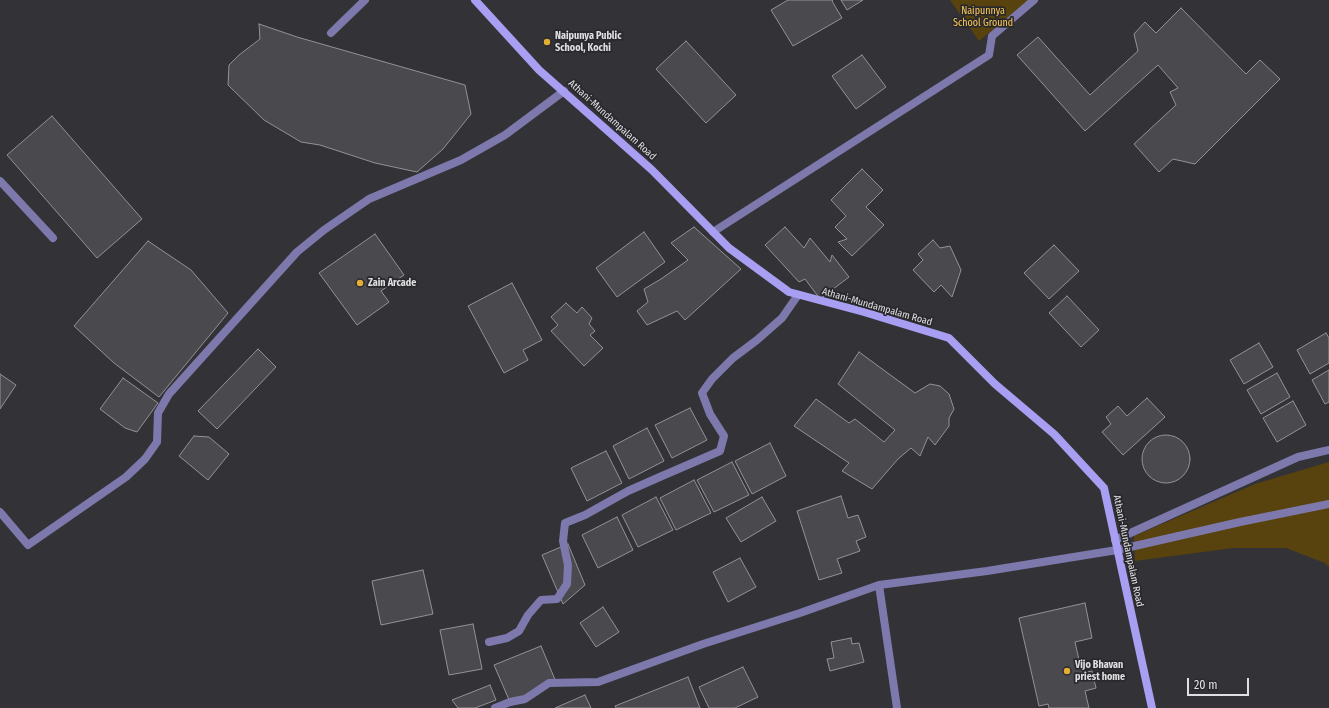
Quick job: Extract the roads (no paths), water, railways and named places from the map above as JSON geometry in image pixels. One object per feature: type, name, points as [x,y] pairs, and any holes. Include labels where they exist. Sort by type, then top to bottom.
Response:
[{"type":"street","points":[[331,34],[365,0]]},
{"type":"street","name":"Athani-Mundampalam Road","points":[[475,0],[539,70],[652,170],[729,248],[741,257],[789,292],[864,312],[949,338],[995,384],[1054,434],[1104,488],[1152,708]]},
{"type":"street","points":[[713,232],[989,55],[992,36],[1034,0]]},
{"type":"street","points":[[0,512],[28,545],[126,477],[145,459],[157,442],[158,413],[170,394],[298,252],[324,230],[370,199],[461,160],[505,135],[564,91]]},
{"type":"street","points":[[0,181],[53,238]]},
{"type":"street","points":[[489,642],[507,638],[519,631],[528,615],[542,600],[557,599],[567,584],[568,565],[563,541],[565,523],[585,515],[662,476],[720,451],[724,436],[710,414],[702,393],[712,379],[733,358],[757,340],[782,318],[798,295]]},
{"type":"street","points":[[1115,540],[1298,456],[1329,450]]},
{"type":"street","points":[[495,708],[510,702],[525,699],[549,683],[598,682],[703,644],[800,613],[879,585],[987,571],[1117,550],[1240,522],[1329,504]]},
{"type":"street","points":[[879,585],[897,708]]},
{"type":"place","name":"Naipunya Public School, Kochi","points":[[547,42]]},
{"type":"place","name":"Zain Arcade","points":[[360,283]]},
{"type":"place","name":"Vijo Bhavan priest home","points":[[1067,671]]},
{"type":"park label","name":"Naipunnya School Ground","points":[[983,16]]}]
